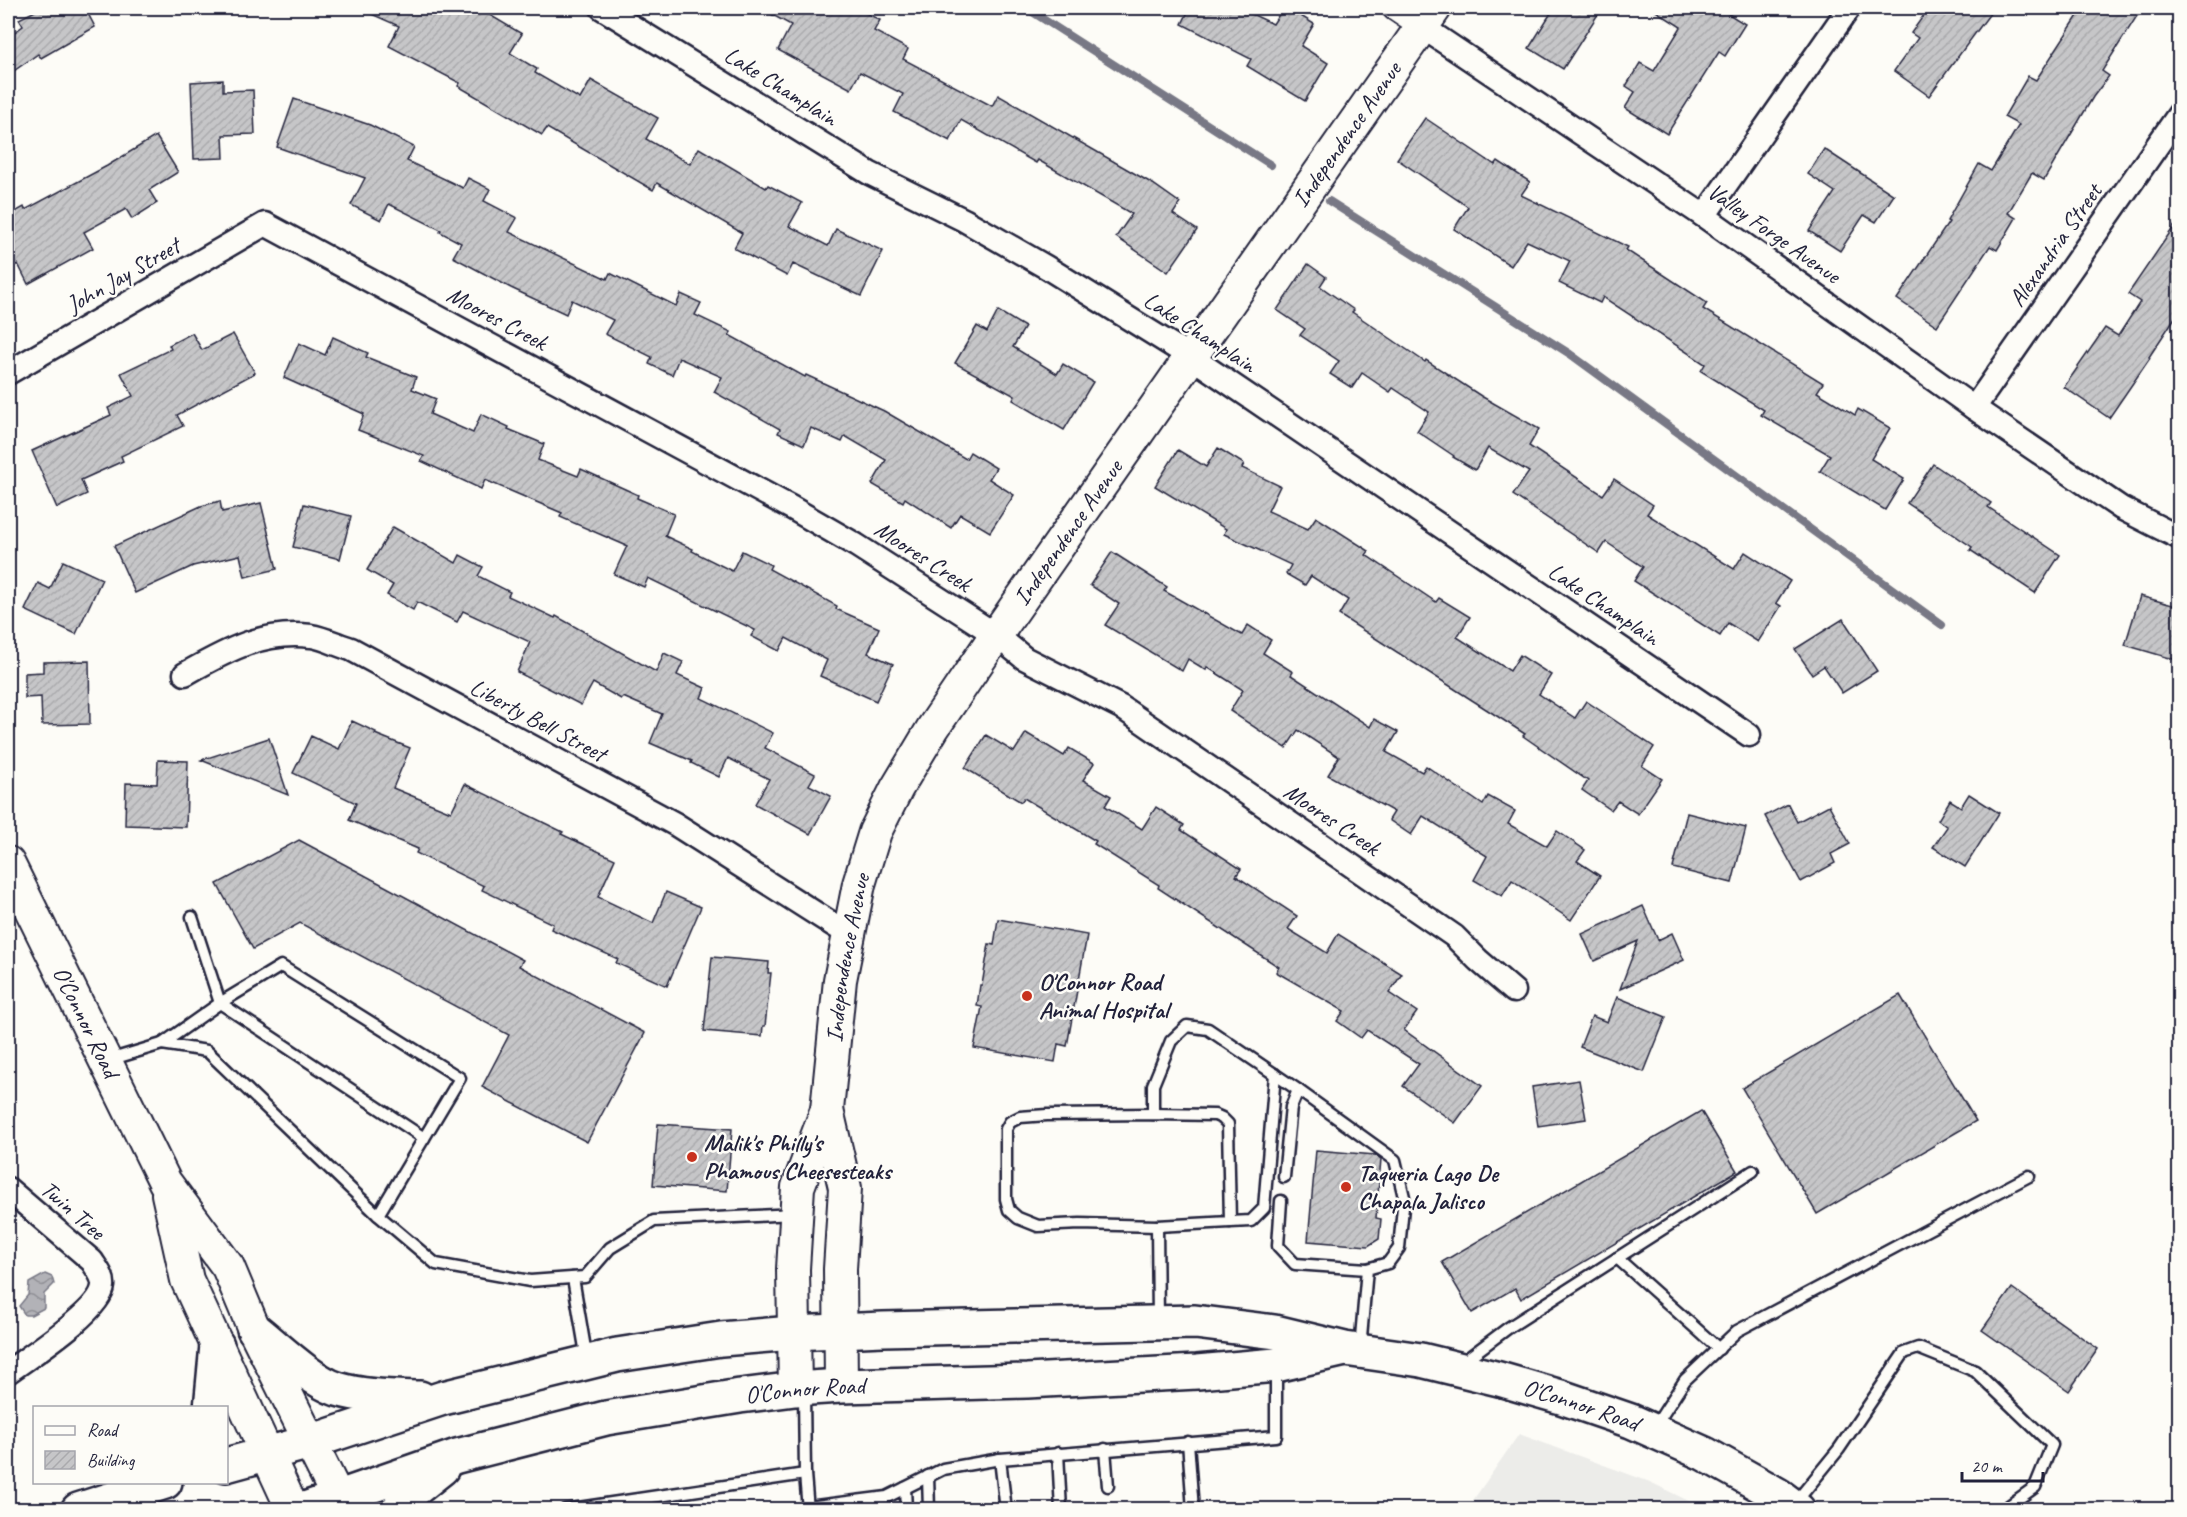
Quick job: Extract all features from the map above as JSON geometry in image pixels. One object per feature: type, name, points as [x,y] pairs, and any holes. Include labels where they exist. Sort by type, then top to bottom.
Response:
[{"type":"highway","name":"O'Connor Road","points":[[310,1442],[443,1398],[617,1355],[721,1339],[841,1331],[1195,1322],[1275,1332],[1352,1350],[1421,1360],[1561,1397],[1652,1431],[1705,1454],[1796,1507]]},
{"type":"highway","points":[[254,1329],[305,1370],[335,1388],[372,1397],[443,1398]]},
{"type":"highway","points":[[211,1406],[217,1345]]},
{"type":"highway","name":"O'Connor Road","points":[[341,1503],[458,1456],[606,1418],[799,1388],[1049,1380],[1197,1372],[1276,1365],[1352,1350]]},
{"type":"highway","points":[[228,1464],[310,1442]]},
{"type":"highway","points":[[398,1509],[413,1491],[458,1456]]},
{"type":"highway","points":[[78,1509],[157,1484]]},
{"type":"highway","points":[[303,1509],[341,1503]]},
{"type":"street","name":"Lake Champlain","points":[[602,8],[868,173],[964,220],[1046,267],[1191,357],[1749,735]]},
{"type":"street","name":"Valley Forge Avenue","points":[[1394,8],[1428,17],[1974,408],[2121,508],[2180,538]]},
{"type":"street","points":[[1704,216],[1849,8]]},
{"type":"street","name":"Independence Avenue","points":[[799,1388],[793,1333],[793,1269],[798,1187],[827,1110],[840,980],[859,884],[875,832],[897,788],[933,728],[996,635],[1428,17]]},
{"type":"street","name":"Alexandria Street","points":[[1974,408],[2180,113]]},
{"type":"street","name":"John Jay Street","points":[[8,373],[265,224]]},
{"type":"street","name":"Moores Creek","points":[[265,224],[792,508],[856,545],[996,635],[1024,657],[1121,707],[1454,936],[1514,991]]},
{"type":"street","name":"Liberty Bell Street","points":[[185,674],[233,648],[272,635],[313,636],[351,650],[675,824],[848,934]]},
{"type":"street","name":"O'Connor Road","points":[[8,863],[165,1182],[228,1267],[254,1329],[341,1503]]},
{"type":"street","name":"Independence Avenue","points":[[827,1110],[845,1188],[840,1269],[841,1386]]},
{"type":"street","name":"O'Connor Road","points":[[165,1182],[187,1280],[294,1509]]},
{"type":"street","name":"Twin Tree","points":[[8,1189],[92,1261],[101,1274],[103,1286],[100,1295],[84,1316],[8,1372]]},
{"type":"lane","points":[[192,917],[220,1003],[424,1138]]},
{"type":"lane","points":[[106,1061],[162,1044],[220,1003],[281,966],[460,1078],[378,1215]]},
{"type":"lane","points":[[1153,1114],[1153,1085],[1172,1041],[1187,1026],[1208,1029],[1395,1160],[1404,1197],[1398,1248],[1388,1263],[1367,1269],[1295,1264],[1278,1246],[1281,1201]]},
{"type":"lane","points":[[162,1044],[207,1052],[378,1215],[436,1264],[530,1281],[585,1277],[610,1248],[654,1221],[796,1214]]},
{"type":"lane","points":[[1230,1222],[1228,1124],[1215,1115],[1020,1117],[1010,1122],[1006,1129],[1005,1199],[1009,1210],[1018,1218],[1038,1226],[1080,1224],[1157,1226],[1251,1221],[1264,1208],[1275,1074]]},
{"type":"lane","points":[[1284,1177],[1291,1107],[1298,1090]]},
{"type":"lane","points":[[1455,1368],[1508,1328],[1753,1172]]},
{"type":"lane","points":[[1652,1431],[1685,1380],[1737,1331],[2029,1176]]},
{"type":"lane","points":[[1157,1226],[1159,1323]]},
{"type":"lane","points":[[1617,1258],[1719,1349]]},
{"type":"lane","points":[[1352,1350],[1367,1269]]},
{"type":"lane","points":[[573,1278],[588,1362]]},
{"type":"lane","points":[[1796,1507],[1839,1449],[1904,1353],[1918,1348],[1975,1371],[2052,1444],[2035,1487],[2003,1509]]},
{"type":"lane","points":[[799,1388],[808,1508],[886,1497],[943,1469],[1000,1459],[1276,1436],[1276,1365]]},
{"type":"lane","points":[[1188,1442],[1193,1509]]},
{"type":"lane","points":[[1105,1449],[1108,1486]]},
{"type":"lane","points":[[1058,1453],[1061,1509]]},
{"type":"lane","points":[[1000,1459],[1006,1509]]},
{"type":"lane","points":[[566,1509],[805,1474]]},
{"type":"lane","points":[[928,1476],[929,1509]]},
{"type":"lane","points":[[904,1488],[906,1509]]},
{"type":"shaded area","points":[[1519,1434],[1650,1482],[1705,1509],[1467,1509]]},
{"type":"water","points":[[45,1274],[52,1277],[54,1284],[44,1294],[44,1308],[31,1315],[25,1315],[19,1306],[28,1295],[29,1283]]},
{"type":"building","points":[[41,8],[85,8],[95,27],[41,58],[38,54],[8,75],[8,37],[23,26],[19,19]]},
{"type":"building","points":[[358,8],[478,8],[522,34],[510,53],[537,69],[535,73],[580,99],[591,80],[658,118],[646,139],[690,164],[699,148],[766,188],[768,185],[802,203],[789,226],[828,246],[836,229],[883,251],[861,296],[793,264],[787,276],[734,248],[742,233],[657,183],[653,190],[547,128],[542,135],[458,86],[460,83],[389,46],[399,26]]},
{"type":"building","points":[[760,8],[856,8],[880,20],[874,31],[908,49],[903,59],[992,106],[998,95],[1153,184],[1180,203],[1173,214],[1197,230],[1168,272],[1116,237],[1132,214],[1038,160],[1036,163],[961,120],[950,141],[894,112],[903,94],[860,72],[851,89],[778,50],[791,25]]},
{"type":"building","points":[[1190,8],[1239,8],[1273,24],[1283,8],[1288,8],[1314,24],[1301,46],[1328,63],[1305,101],[1247,66],[1251,59],[1182,24]]},
{"type":"building","points":[[1554,8],[1602,8],[1563,69],[1529,48]]},
{"type":"building","points":[[1651,8],[1719,8],[1745,24],[1725,56],[1719,52],[1667,134],[1625,108],[1635,92],[1626,86],[1640,63],[1654,71],[1681,27]]},
{"type":"building","points":[[1929,8],[1994,8],[1929,96],[1894,71],[1918,38],[1911,33]]},
{"type":"building","points":[[2083,8],[2142,8],[2102,71],[2109,76],[2093,97],[2044,180],[2032,173],[2008,213],[2016,218],[1997,250],[1990,246],[1937,326],[1897,299],[1949,222],[1947,221],[1979,164],[1991,171],[2019,125],[2004,117],[2028,76],[2036,80]]},
{"type":"building","points":[[223,80],[223,91],[253,90],[255,134],[223,135],[224,158],[194,159],[191,82]]},
{"type":"building","points":[[294,99],[370,125],[414,147],[407,161],[463,188],[468,178],[490,189],[484,201],[517,218],[509,232],[607,279],[610,273],[676,306],[681,294],[701,303],[695,315],[731,332],[729,335],[805,377],[806,375],[884,411],[966,459],[970,452],[996,468],[989,479],[1014,495],[990,532],[960,514],[951,528],[905,498],[903,502],[872,484],[886,460],[845,436],[842,442],[811,428],[804,445],[778,433],[780,429],[714,392],[722,377],[679,358],[672,375],[649,364],[652,357],[605,334],[613,320],[572,300],[566,314],[511,288],[453,257],[461,243],[440,232],[441,230],[389,204],[381,220],[351,205],[365,178],[277,147]]},
{"type":"building","points":[[1425,118],[1495,165],[1498,161],[1530,182],[1521,195],[1628,247],[1626,250],[1707,303],[1703,309],[1823,383],[1817,392],[1855,415],[1858,409],[1890,428],[1871,459],[1904,479],[1885,510],[1820,471],[1830,455],[1761,415],[1764,410],[1701,371],[1705,364],[1603,297],[1600,303],[1559,283],[1570,261],[1527,241],[1511,266],[1454,229],[1468,207],[1397,159]]},
{"type":"building","points":[[156,136],[178,172],[149,190],[157,203],[132,219],[126,209],[84,232],[93,248],[28,284],[18,264],[8,269],[8,216],[24,207],[25,210],[107,166]]},
{"type":"building","points":[[1824,149],[1894,195],[1876,222],[1864,215],[1840,251],[1809,231],[1835,192],[1808,174]]},
{"type":"building","points":[[2180,218],[2180,310],[2109,418],[2064,387],[2105,328],[2118,336],[2140,302],[2128,294]]},
{"type":"building","points":[[1308,264],[1326,277],[1320,286],[1354,310],[1352,312],[1425,362],[1426,360],[1481,396],[1539,429],[1529,446],[1603,495],[1614,479],[1653,505],[1647,514],[1734,569],[1745,552],[1790,581],[1776,603],[1781,606],[1758,642],[1728,623],[1720,636],[1634,581],[1643,567],[1606,542],[1599,553],[1513,495],[1529,472],[1488,448],[1475,470],[1417,431],[1429,412],[1393,388],[1390,392],[1362,373],[1352,388],[1330,374],[1339,361],[1300,335],[1305,329],[1277,310]]},
{"type":"building","points":[[998,311],[1025,327],[1013,347],[1057,374],[1063,364],[1093,382],[1064,430],[1013,400],[1015,396],[955,363],[977,326],[987,332]]},
{"type":"building","points":[[192,333],[202,350],[233,334],[255,373],[177,415],[183,426],[121,456],[123,461],[81,480],[87,494],[57,508],[32,451],[111,415],[108,408],[133,396],[121,373],[171,349],[169,345]]},
{"type":"building","points":[[333,337],[368,353],[366,357],[416,377],[412,389],[436,399],[430,414],[473,433],[481,414],[509,427],[508,429],[544,444],[538,460],[578,476],[581,469],[674,514],[665,536],[693,549],[692,551],[732,571],[742,551],[771,565],[769,569],[837,606],[836,609],[879,628],[868,653],[893,664],[876,701],[820,676],[827,660],[786,638],[779,651],[751,636],[755,630],[648,578],[644,587],[614,574],[627,546],[560,517],[562,513],[485,480],[481,489],[421,461],[424,456],[358,430],[364,414],[284,378],[299,343],[325,355]]},
{"type":"building","points":[[1218,448],[1244,464],[1242,468],[1280,486],[1268,511],[1308,529],[1316,517],[1369,551],[1366,555],[1436,602],[1439,598],[1470,617],[1457,637],[1510,671],[1520,655],[1551,675],[1539,694],[1575,718],[1586,701],[1654,747],[1642,766],[1662,779],[1638,814],[1618,801],[1611,810],[1582,790],[1588,781],[1523,736],[1525,734],[1339,615],[1348,600],[1311,576],[1305,585],[1286,574],[1291,565],[1224,534],[1226,529],[1155,486],[1178,450],[1206,467]]},
{"type":"building","points":[[1933,464],[1991,503],[1988,507],[2060,555],[2035,593],[1970,550],[1972,547],[1907,503]]},
{"type":"building","points":[[220,501],[222,512],[261,503],[277,569],[245,577],[240,555],[193,566],[135,593],[114,546],[201,506]]},
{"type":"building","points":[[304,504],[351,516],[340,559],[293,547]]},
{"type":"building","points":[[393,527],[456,563],[460,555],[483,567],[478,576],[510,592],[508,596],[555,618],[556,616],[656,672],[664,653],[683,662],[677,675],[705,688],[701,698],[773,733],[765,748],[815,774],[809,785],[831,796],[810,834],[755,804],[769,779],[728,758],[719,777],[691,763],[692,761],[650,743],[662,714],[623,697],[621,699],[593,683],[581,705],[517,672],[530,642],[463,611],[457,622],[417,602],[413,610],[387,595],[393,585],[367,570]]},
{"type":"building","points":[[1112,552],[1167,587],[1164,591],[1242,635],[1248,625],[1271,640],[1263,653],[1293,672],[1291,675],[1370,727],[1374,719],[1398,732],[1386,752],[1422,772],[1426,766],[1483,805],[1488,796],[1515,811],[1508,824],[1547,846],[1557,831],[1585,850],[1577,861],[1600,876],[1571,920],[1512,880],[1502,896],[1474,880],[1487,856],[1423,816],[1411,835],[1389,820],[1394,812],[1328,775],[1339,757],[1298,730],[1286,748],[1230,711],[1243,690],[1207,667],[1206,670],[1188,659],[1182,671],[1105,625],[1119,604],[1090,585]]},
{"type":"building","points":[[63,561],[102,579],[76,634],[25,610],[38,583],[50,589]]},
{"type":"building","points":[[2140,596],[2180,607],[2180,661],[2125,645]]},
{"type":"building","points":[[1843,619],[1877,671],[1842,693],[1824,666],[1812,674],[1795,649]]},
{"type":"building","points":[[89,661],[90,724],[42,725],[41,697],[25,698],[25,673],[43,672],[43,662]]},
{"type":"building","points":[[352,721],[376,732],[375,734],[410,748],[393,788],[451,812],[465,784],[615,859],[598,897],[653,923],[666,892],[701,907],[667,986],[616,963],[618,959],[551,929],[553,924],[482,890],[484,886],[416,853],[418,849],[349,820],[356,803],[293,773],[311,736],[339,749]]},
{"type":"building","points":[[1026,733],[1064,756],[1069,748],[1094,763],[1083,780],[1111,796],[1105,806],[1142,829],[1156,807],[1184,825],[1181,830],[1241,869],[1236,876],[1297,916],[1288,929],[1327,953],[1338,934],[1402,974],[1389,993],[1417,1012],[1404,1030],[1482,1086],[1455,1123],[1403,1086],[1419,1064],[1367,1030],[1361,1038],[1337,1021],[1344,1011],[1276,972],[1279,967],[1158,888],[1159,885],[1094,844],[1096,841],[1024,798],[1021,802],[965,768],[986,735],[1014,752]]},
{"type":"building","points":[[269,738],[288,795],[201,760]]},
{"type":"building","points":[[158,760],[188,761],[186,827],[125,825],[126,783],[157,784]]},
{"type":"building","points":[[1969,794],[1999,813],[1965,867],[1933,847],[1947,827],[1938,820],[1950,800],[1961,807]]},
{"type":"building","points":[[1788,804],[1797,822],[1829,805],[1850,844],[1831,854],[1835,863],[1801,882],[1765,816]]},
{"type":"building","points":[[1687,813],[1746,828],[1732,883],[1673,868]]},
{"type":"building","points":[[299,840],[523,960],[519,966],[645,1033],[587,1142],[482,1087],[509,1035],[300,923],[253,949],[217,884]]},
{"type":"building","points":[[1643,906],[1658,940],[1672,933],[1684,960],[1620,989],[1638,941],[1594,961],[1582,934]]},
{"type":"building","name":"O'Connor Road Animal Hospital","points":[[998,919],[1087,935],[1067,1046],[1058,1044],[1055,1062],[974,1048],[982,1007],[977,1006],[980,985],[982,985],[989,944],[994,945]]},
{"type":"building","points":[[712,957],[769,962],[768,973],[771,973],[762,1036],[704,1031]]},
{"type":"building","points":[[1900,995],[1976,1121],[1817,1214],[1742,1088]]},
{"type":"building","points":[[1617,997],[1666,1017],[1644,1072],[1580,1047],[1592,1016],[1607,1022]]},
{"type":"building","points":[[1579,1080],[1586,1119],[1538,1126],[1532,1087]]},
{"type":"building","points":[[1701,1111],[1737,1171],[1521,1299],[1515,1288],[1472,1313],[1442,1262]]},
{"type":"building","name":"Malik's Philly's Phamous Cheesesteaks","points":[[658,1124],[732,1129],[727,1191],[653,1185]]},
{"type":"building","name":"Taqueria Lago De Chapala Jalisco","points":[[1316,1150],[1375,1155],[1381,1159],[1376,1218],[1381,1219],[1379,1239],[1368,1246],[1308,1241]]},
{"type":"building","points":[[2012,1288],[2098,1349],[2069,1391],[1982,1330]]},
{"type":"waterway","points":[[1026,8],[1271,165]]},
{"type":"waterway","points":[[1329,201],[1570,354],[1942,625]]},
{"type":"place","name":"O'Connor Road Animal Hospital","points":[[1027,996]]},
{"type":"place","name":"Malik's Philly's Phamous Cheesesteaks","points":[[692,1157]]},
{"type":"place","name":"Taqueria Lago De Chapala Jalisco","points":[[1346,1187]]}]
